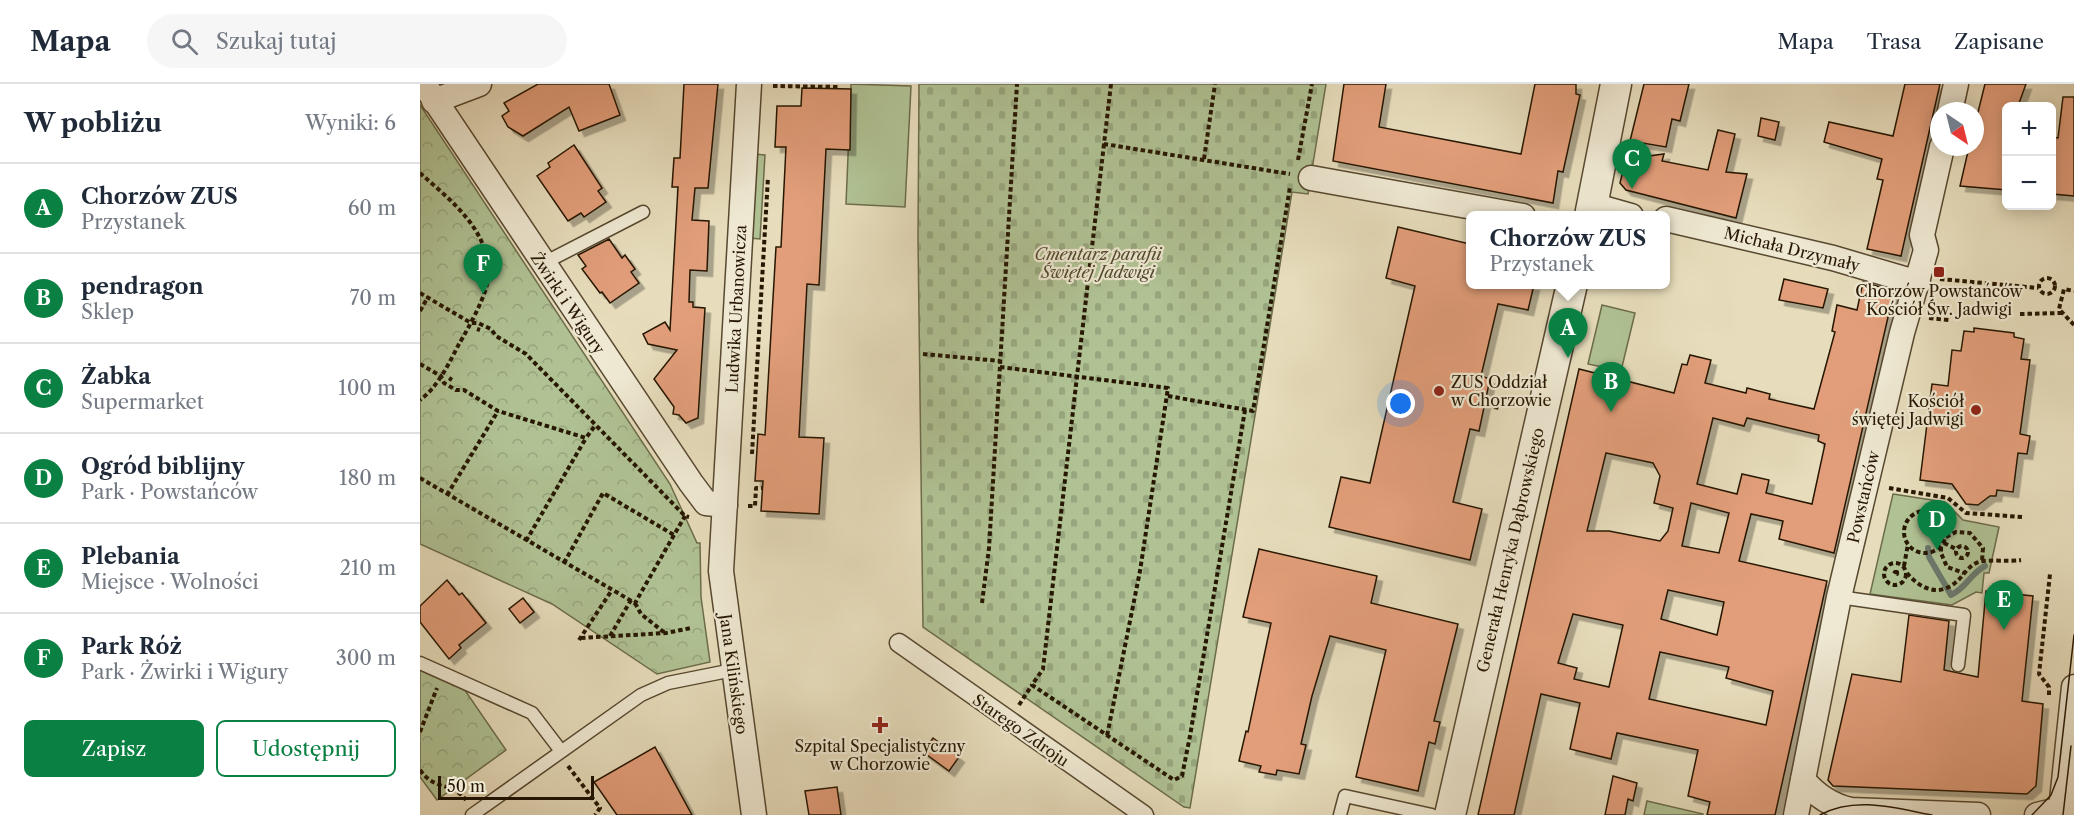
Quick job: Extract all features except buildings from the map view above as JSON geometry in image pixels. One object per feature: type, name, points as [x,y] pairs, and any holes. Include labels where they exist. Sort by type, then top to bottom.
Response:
[{"type":"street","points":[[429,93],[479,84]]},
{"type":"street","name":"Ludwika Urbanowicza","points":[[722,533],[736,506],[749,84]]},
{"type":"street","points":[[1591,210],[1616,84]]},
{"type":"street","points":[[1952,102],[1956,84]]},
{"type":"street","name":"Żwirki i Wigury","points":[[429,93],[542,264],[706,503],[736,506]]},
{"type":"street","name":"Powstańców","points":[[1796,815],[1839,597],[1902,333],[1927,280],[1926,250],[1922,235],[1940,156]]},
{"type":"street","points":[[1303,176],[1496,211]]},
{"type":"street","name":"Michała Drzymały","points":[[1670,220],[1927,280]]},
{"type":"street","name":"Generała Henryka Dąbrowskiego","points":[[1450,815],[1571,289]]},
{"type":"street","name":"Jana Kilińskiego","points":[[722,533],[721,585],[754,815]]},
{"type":"street","name":"Starego Zdroju","points":[[899,643],[1144,815]]},
{"type":"street","points":[[2037,815],[2065,810],[2074,687]]},
{"type":"street","points":[[1803,780],[1829,811],[1978,815]]},
{"type":"lane","points":[[542,264],[643,212]]},
{"type":"lane","points":[[1839,597],[1964,615],[1958,665]]},
{"type":"lane","points":[[420,663],[532,713],[559,753]]},
{"type":"lane","points":[[474,814],[641,695],[668,683],[733,670]]},
{"type":"lane","points":[[1340,815],[1345,796],[1432,815]]},
{"type":"path","points":[[982,603],[989,548],[1017,84]]},
{"type":"path","points":[[1111,84],[1043,669],[1032,686],[1171,779],[1177,780],[1182,776],[1245,410]]},
{"type":"path","points":[[1204,159],[1215,84]]},
{"type":"path","points":[[1167,396],[1253,411],[1288,199],[1303,176],[1312,84]]},
{"type":"path","points":[[773,96],[773,85],[839,87]]},
{"type":"path","points":[[1104,144],[1303,176]]},
{"type":"path","points":[[752,456],[768,169]]},
{"type":"path","points":[[420,173],[465,214],[481,239],[489,277],[471,323],[441,376],[420,400]]},
{"type":"path","points":[[2038,288],[2046,278],[2053,282],[2055,288]]},
{"type":"path","points":[[1927,280],[2038,288],[2047,294],[2055,288],[2074,291]]},
{"type":"path","points":[[2064,290],[2059,309],[2073,325]]},
{"type":"path","points":[[420,293],[471,323],[478,322],[491,329],[496,336],[526,354],[594,427],[685,516],[693,517]]},
{"type":"path","points":[[420,311],[428,297]]},
{"type":"path","points":[[2020,314],[2062,313]]},
{"type":"path","points":[[1927,318],[1949,320]]},
{"type":"path","points":[[923,354],[1168,388],[1140,571],[1107,736]]},
{"type":"path","points":[[420,364],[441,376],[444,383],[456,390],[464,390],[498,411],[586,438]]},
{"type":"path","points":[[1494,406],[1500,408]]},
{"type":"path","points":[[447,495],[498,411]]},
{"type":"path","points":[[526,542],[594,427]]},
{"type":"path","points":[[420,478],[526,542],[633,602],[641,614],[666,633]]},
{"type":"path","points":[[736,506],[750,486]]},
{"type":"path","points":[[736,506],[755,507],[756,488],[762,488]]},
{"type":"path","points":[[1889,488],[1948,498],[1966,513],[2022,517]]},
{"type":"path","points":[[564,563],[603,493],[674,535]]},
{"type":"path","points":[[736,506],[747,516]]},
{"type":"path","points":[[1965,573],[1947,567],[1941,554],[1946,537],[1944,522],[1937,514],[1922,511],[1909,518],[1905,527],[1908,544],[1904,566],[1907,573],[1920,586],[1931,590],[1947,589],[1965,573],[1972,565],[1982,561],[2000,563],[2021,560]]},
{"type":"path","points":[[609,636],[633,602],[685,516]]},
{"type":"path","points":[[1946,537],[1956,532],[1971,533],[1983,548],[1982,561]]},
{"type":"path","points":[[1908,544],[1917,552],[1929,553],[1943,544]]},
{"type":"path","points":[[1943,544],[1956,549]]},
{"type":"path","points":[[1892,562],[1904,566]]},
{"type":"path","points":[[1892,562],[1900,584]]},
{"type":"path","points":[[1892,562],[1885,568],[1884,576],[1891,585],[1900,584]]},
{"type":"path","points":[[1900,584],[1907,573]]},
{"type":"path","points":[[2048,698],[2049,687],[2039,674],[2050,574]]},
{"type":"path","points":[[612,590],[580,639],[666,633],[691,628]]},
{"type":"path","points":[[420,732],[442,674]]},
{"type":"path","points":[[559,753],[604,815]]},
{"type":"path","points":[[420,770],[429,782],[459,791],[474,814]]},
{"type":"path","points":[[595,815],[600,807]]},
{"type":"green space","points":[[851,84],[911,86],[905,207],[846,204]]},
{"type":"green space","name":"Cmentarz parafii Świętej Jadwigi","points":[[919,84],[1326,84],[1308,194],[1292,192],[1190,808],[1184,807],[923,627],[918,239]]},
{"type":"green space","points":[[420,105],[670,484],[697,543],[700,543],[701,597],[710,662],[657,674],[552,604],[420,544]]},
{"type":"green space","points":[[755,154],[765,155],[760,239],[750,238]]},
{"type":"green space","points":[[1602,305],[1635,313],[1621,371],[1588,364]]},
{"type":"green space","points":[[1893,494],[1945,502],[1963,520],[1999,527],[1989,573],[1984,573],[1982,593],[1976,592],[1952,605],[1870,594]]},
{"type":"green space","points":[[420,668],[460,683],[506,750],[437,800],[420,777]]},
{"type":"green space","points":[[1647,801],[1703,814],[1703,815],[1644,815]]},
{"type":"waterway","points":[[1928,548],[1929,557],[1951,595],[1961,589],[1975,573],[1985,566]]},
{"type":"tram line","points":[[2032,815],[2051,795],[2058,777],[2074,635]]},
{"type":"tram line","points":[[2063,815],[2071,746]]},
{"type":"tram line","points":[[1820,815],[1833,809],[1861,805],[1890,807],[1932,815]]},
{"type":"place","name":"Żabka","points":[[1632,189]]},
{"type":"place","name":"Chorzów Powstańców Kościół Św. Jadwigi","points":[[1939,272]]},
{"type":"place","name":"Park Róż","points":[[483,294]]},
{"type":"place","name":"Chorzów ZUS","points":[[1568,358]]},
{"type":"place","name":"ZUS Oddział w Chorzowie","points":[[1439,391]]},
{"type":"place","name":"Kościół świętej Jadwigi","points":[[1976,410]]},
{"type":"place","name":"pendragon","points":[[1611,412]]},
{"type":"place","name":"Ogród biblijny","points":[[1937,550]]},
{"type":"place","name":"Plebania","points":[[2004,630]]},
{"type":"place","name":"Szpital Specjalistyczny w Chorzowie","points":[[880,725]]}]
